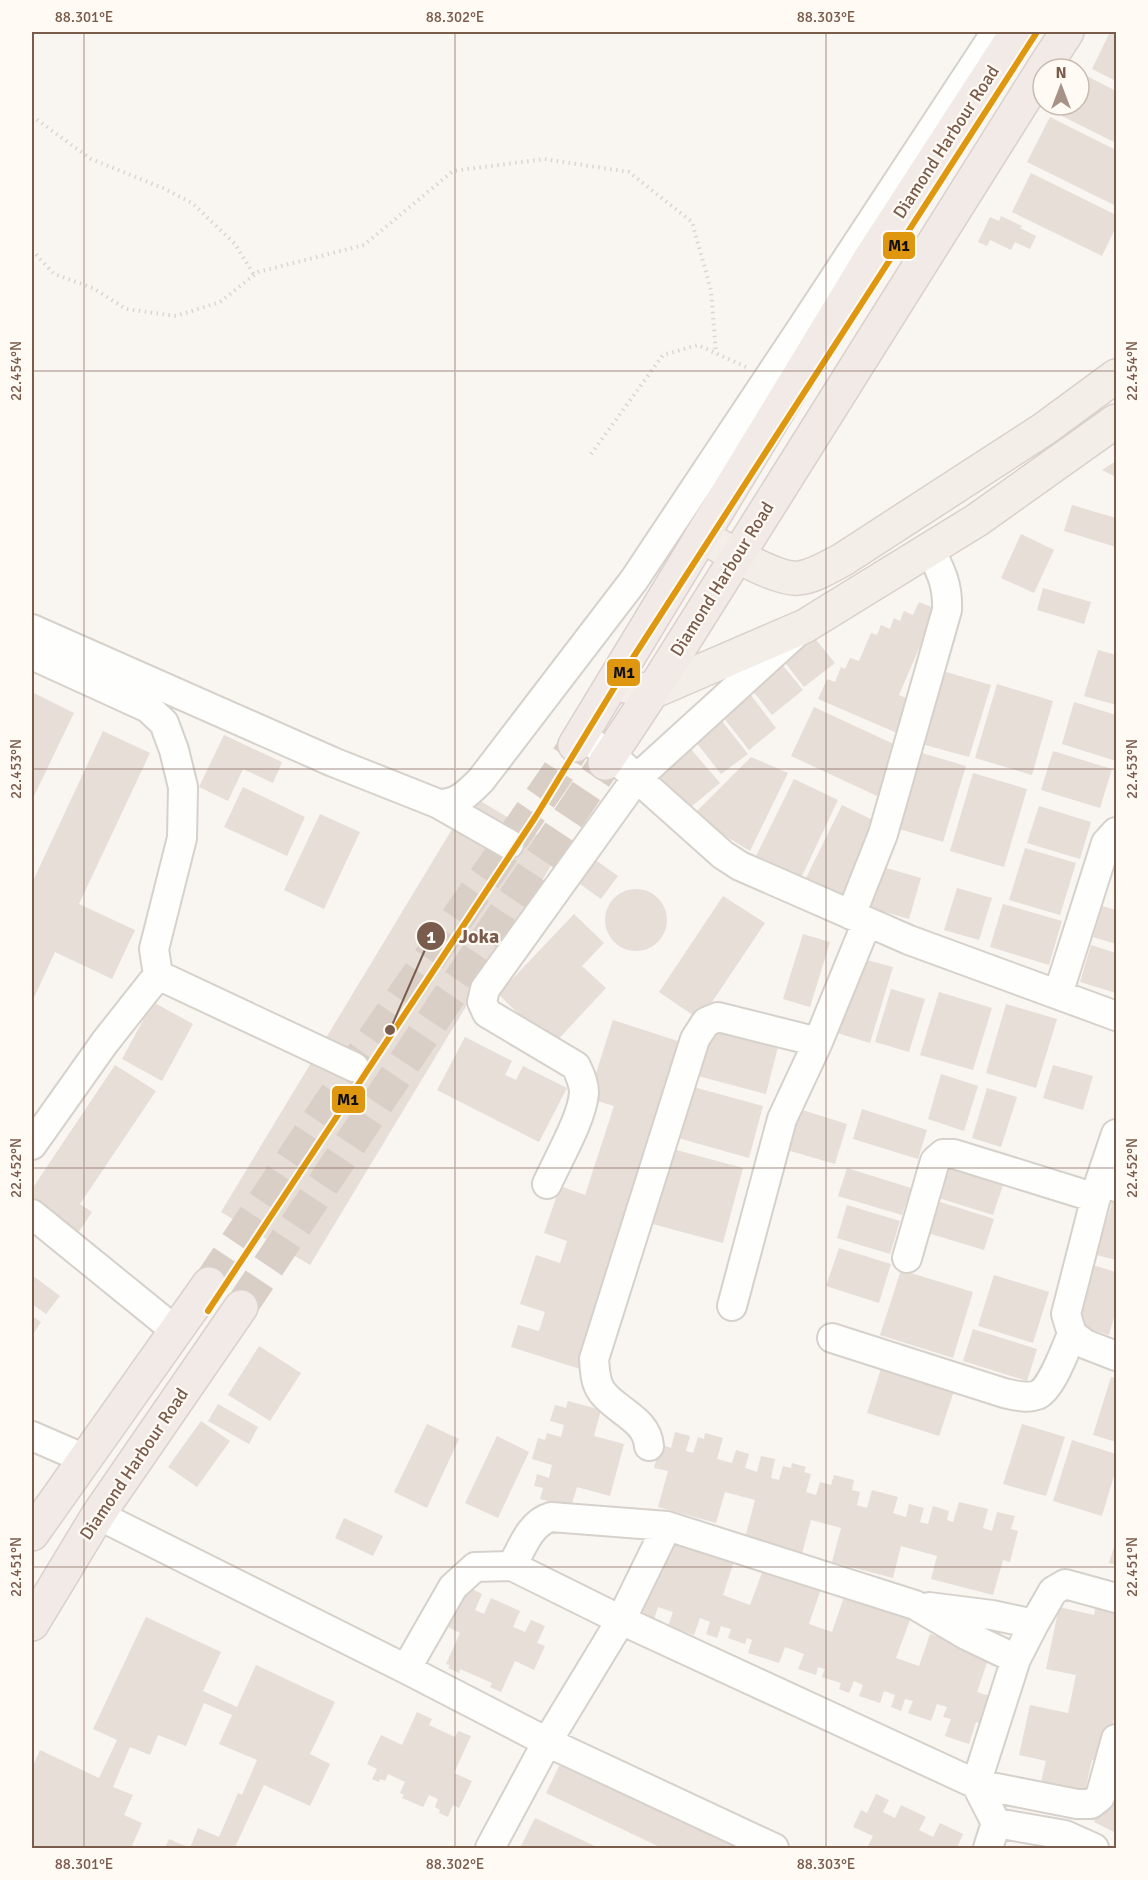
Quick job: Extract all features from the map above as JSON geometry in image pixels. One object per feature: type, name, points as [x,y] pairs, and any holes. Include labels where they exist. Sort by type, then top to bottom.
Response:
[{"type":"highway","name":"Diamond Harbour Road","points":[[578,740],[870,259],[1017,32]]},
{"type":"highway","name":"Diamond Harbour Road","points":[[1051,57],[1067,32]]},
{"type":"highway","name":"Diamond Harbour Road","points":[[608,759],[1031,88]]},
{"type":"highway","points":[[32,1534],[209,1284]]},
{"type":"highway","name":"Diamond Harbour Road","points":[[32,1624],[98,1515],[241,1307]]},
{"type":"main road","points":[[702,536],[736,556],[782,576],[796,579],[811,576],[842,560],[1025,441],[1116,376]]},
{"type":"main road","name":"Diamond Harbour Road","points":[[652,692],[805,626],[977,520],[1116,421]]},
{"type":"main road","points":[[613,683],[652,692]]},
{"type":"street","points":[[439,804],[451,804],[462,798],[481,780],[634,580],[996,32]]},
{"type":"street","points":[[732,1306],[782,1119],[818,1042],[859,918],[947,610],[947,592],[943,576],[930,549]]},
{"type":"street","points":[[546,1184],[578,1116],[584,1093],[582,1079],[576,1066],[487,1013],[482,1002],[485,989],[636,779],[805,626]]},
{"type":"street","points":[[32,629],[333,762],[439,804],[509,844]]},
{"type":"street","points":[[32,655],[147,708],[164,723],[174,750],[183,787],[182,838],[154,949],[158,975],[105,1042],[32,1145]]},
{"type":"street","points":[[578,740],[636,779],[723,855],[740,866],[909,940],[1116,1016]]},
{"type":"street","points":[[1058,994],[1106,843],[1116,832]]},
{"type":"street","points":[[158,975],[354,1067]]},
{"type":"street","points":[[649,1446],[647,1434],[636,1421],[603,1393],[595,1377],[594,1359],[695,1039],[706,1022],[718,1017],[818,1042]]},
{"type":"street","points":[[1116,1134],[1104,1189],[1066,1314],[1072,1334],[1085,1344],[1116,1356]]},
{"type":"street","points":[[907,1258],[935,1161],[943,1154],[954,1154],[1104,1189]]},
{"type":"street","points":[[32,1214],[176,1331]]},
{"type":"street","points":[[832,1338],[1004,1393],[1025,1397],[1038,1395],[1047,1387],[1072,1334]]},
{"type":"street","points":[[32,1436],[85,1459]]},
{"type":"street","points":[[98,1515],[547,1743],[774,1848]]},
{"type":"street","points":[[512,1566],[535,1526],[551,1517],[667,1526],[915,1605],[992,1615],[1034,1624]]},
{"type":"street","points":[[490,1848],[547,1743],[621,1620],[667,1526]]},
{"type":"street","points":[[406,1670],[453,1587],[475,1567],[512,1566],[621,1620],[976,1784],[1091,1804],[1100,1797],[1116,1739]]},
{"type":"street","points":[[1094,1848],[1065,1835],[992,1836],[976,1784],[1016,1659],[1053,1591],[1065,1584],[1116,1598]]},
{"type":"street","points":[[915,1605],[966,1635],[1016,1659]]},
{"type":"path","points":[[32,116],[91,159],[121,173],[164,188],[192,203],[235,244],[254,275]]},
{"type":"path","points":[[32,250],[54,274],[93,288],[126,309],[176,316],[220,302],[258,272],[364,245],[453,171],[544,159],[629,172],[692,222],[711,290],[716,354]]},
{"type":"path","points":[[591,453],[663,355],[698,345],[769,378]]},
{"type":"building","points":[[1110,32],[1116,32],[1116,81],[1092,69]]},
{"type":"building","points":[[1091,78],[1116,91],[1116,143],[1064,117],[1091,117]]},
{"type":"building","points":[[1050,117],[1116,150],[1116,206],[1027,162]]},
{"type":"building","points":[[1031,173],[1116,215],[1116,227],[1102,256],[1012,212]]},
{"type":"building","points":[[1001,216],[1036,236],[1030,249],[1015,242],[1011,250],[990,240],[987,246],[978,242],[990,217],[999,221]]},
{"type":"building","points":[[1116,461],[1116,477],[1102,470]]},
{"type":"building","points":[[1072,505],[1116,518],[1116,547],[1064,531]]},
{"type":"building","points":[[1021,534],[1054,550],[1034,593],[1001,578]]},
{"type":"building","points":[[1043,588],[1091,602],[1084,624],[1037,610]]},
{"type":"building","points":[[919,602],[936,609],[899,695],[911,700],[897,733],[818,699],[827,679],[835,682],[841,667],[845,669],[850,658],[859,661],[871,633],[877,635],[881,625],[890,629],[894,618],[900,621],[904,611],[913,615]]},
{"type":"building","points":[[813,636],[835,663],[804,687],[783,660]]},
{"type":"building","points":[[1098,650],[1116,655],[1116,705],[1084,696]]},
{"type":"building","points":[[780,662],[803,690],[772,715],[749,686]]},
{"type":"building","points":[[936,669],[991,685],[969,757],[914,742]]},
{"type":"building","points":[[997,684],[1053,701],[1032,775],[975,758]]},
{"type":"building","points":[[744,686],[776,728],[749,750],[716,708]]},
{"type":"building","points":[[32,692],[74,713],[32,800]]},
{"type":"building","points":[[1074,702],[1116,715],[1116,761],[1062,744]]},
{"type":"building","points":[[814,707],[900,747],[877,796],[791,756]]},
{"type":"building","points":[[718,716],[748,754],[721,774],[692,737]]},
{"type":"building","points":[[103,731],[150,753],[79,904],[135,930],[112,979],[55,952],[32,1002],[32,883]]},
{"type":"building","points":[[224,735],[282,762],[273,783],[243,769],[228,801],[199,787]]},
{"type":"building","points":[[684,741],[720,783],[686,811],[650,769]]},
{"type":"building","points":[[912,750],[966,766],[943,842],[889,826]]},
{"type":"building","points":[[1053,751],[1112,769],[1100,808],[1041,790]]},
{"type":"building","points":[[751,757],[788,773],[750,851],[692,816]]},
{"type":"building","points":[[973,773],[1027,789],[1004,867],[950,851]]},
{"type":"building","points":[[794,779],[838,800],[801,878],[756,856]]},
{"type":"building","points":[[243,787],[305,817],[287,856],[224,827]]},
{"type":"building","points":[[472,796],[561,849],[310,1265],[221,1212]]},
{"type":"building","points":[[842,805],[883,825],[845,902],[804,882]]},
{"type":"building","points":[[1039,806],[1091,822],[1080,859],[1027,843]]},
{"type":"building","points":[[320,814],[360,832],[324,909],[284,890]]},
{"type":"building","points":[[1025,848],[1076,863],[1060,915],[1009,900]]},
{"type":"building","points":[[587,854],[618,876],[601,899],[570,877]]},
{"type":"building","points":[[872,864],[921,878],[909,919],[860,905]]},
{"type":"building","points":[[957,888],[992,898],[979,940],[944,930]]},
{"type":"building","points":[[630,889],[642,889],[658,898],[665,908],[667,920],[665,932],[658,942],[642,951],[630,951],[619,946],[610,937],[605,926],[605,914],[610,903],[619,894]]},
{"type":"building","points":[[723,896],[765,923],[700,1020],[659,992]]},
{"type":"building","points":[[1003,904],[1062,921],[1049,965],[990,947]]},
{"type":"building","points":[[1102,906],[1116,910],[1116,944],[1093,937]]},
{"type":"building","points":[[574,914],[604,943],[582,966],[606,988],[552,1046],[498,994]]},
{"type":"building","points":[[803,934],[830,942],[810,1007],[783,999]]},
{"type":"building","points":[[1091,945],[1116,953],[1116,993],[1080,982]]},
{"type":"building","points":[[856,957],[893,967],[870,1043],[834,1032]]},
{"type":"building","points":[[891,989],[925,999],[909,1052],[875,1042]]},
{"type":"building","points":[[939,992],[992,1008],[973,1070],[920,1055]]},
{"type":"building","points":[[153,1002],[193,1024],[162,1081],[122,1059]]},
{"type":"building","points":[[1006,1004],[1057,1019],[1036,1088],[986,1073]]},
{"type":"building","points":[[613,1020],[687,1044],[580,1369],[511,1347],[518,1325],[539,1331],[545,1312],[520,1304],[536,1255],[560,1263],[567,1241],[544,1233],[560,1186],[585,1195],[614,1106],[588,1098]]},
{"type":"building","points":[[706,1028],[778,1047],[766,1094],[694,1075]]},
{"type":"building","points":[[465,1037],[512,1061],[505,1075],[516,1080],[523,1066],[567,1088],[539,1142],[437,1090]]},
{"type":"building","points":[[115,1065],[156,1091],[80,1204],[92,1212],[78,1233],[32,1202],[32,1189]]},
{"type":"building","points":[[1053,1065],[1093,1076],[1083,1110],[1043,1098]]},
{"type":"building","points":[[941,1074],[978,1086],[964,1131],[928,1119]]},
{"type":"building","points":[[686,1085],[763,1106],[749,1158],[671,1136]]},
{"type":"building","points":[[987,1088],[1017,1097],[1001,1147],[972,1138]]},
{"type":"building","points":[[793,1107],[847,1124],[835,1164],[780,1148]]},
{"type":"building","points":[[862,1109],[927,1130],[918,1159],[853,1139]]},
{"type":"building","points":[[669,1148],[743,1168],[723,1243],[649,1223]]},
{"type":"building","points":[[938,1165],[1003,1185],[993,1215],[929,1195]]},
{"type":"building","points":[[847,1168],[911,1188],[902,1215],[838,1196]]},
{"type":"building","points":[[931,1199],[994,1219],[984,1250],[921,1231]]},
{"type":"building","points":[[1113,1199],[1116,1200],[1116,1260],[1096,1255]]},
{"type":"building","points":[[847,1205],[900,1221],[890,1254],[837,1238]]},
{"type":"building","points":[[839,1248],[891,1264],[879,1303],[826,1286]]},
{"type":"building","points":[[1093,1265],[1116,1272],[1116,1310],[1109,1335],[1076,1325]]},
{"type":"building","points":[[901,1270],[973,1292],[953,1358],[880,1335]]},
{"type":"building","points":[[32,1275],[60,1296],[46,1314],[32,1304]]},
{"type":"building","points":[[994,1275],[1049,1292],[1033,1343],[978,1326]]},
{"type":"building","points":[[32,1316],[41,1322],[32,1336]]},
{"type":"building","points":[[973,1329],[1037,1349],[1027,1381],[963,1361]]},
{"type":"building","points":[[259,1346],[301,1373],[270,1421],[228,1395]]},
{"type":"building","points":[[883,1362],[956,1385],[939,1436],[867,1413]]},
{"type":"building","points":[[1111,1377],[1116,1378],[1116,1442],[1093,1435]]},
{"type":"building","points":[[568,1401],[601,1410],[594,1436],[624,1444],[610,1496],[577,1487],[571,1507],[540,1499],[543,1488],[534,1486],[537,1474],[549,1478],[552,1465],[532,1459],[538,1438],[545,1440],[547,1433],[561,1437],[564,1425],[550,1421],[555,1405],[566,1408]]},
{"type":"building","points":[[218,1404],[258,1427],[249,1444],[208,1421]]},
{"type":"building","points":[[201,1421],[230,1441],[197,1487],[168,1467]]},
{"type":"building","points":[[427,1424],[459,1439],[427,1508],[394,1492]]},
{"type":"building","points":[[1022,1424],[1065,1437],[1046,1496],[1003,1484]]},
{"type":"building","points":[[675,1432],[690,1436],[686,1451],[693,1453],[698,1437],[704,1439],[705,1433],[723,1438],[717,1459],[732,1463],[736,1450],[749,1454],[745,1468],[757,1472],[761,1456],[775,1459],[771,1478],[779,1480],[783,1466],[791,1468],[792,1463],[806,1467],[804,1472],[811,1474],[806,1492],[816,1495],[820,1482],[831,1485],[834,1475],[854,1480],[852,1490],[860,1492],[857,1505],[867,1508],[872,1490],[898,1497],[893,1513],[906,1517],[909,1504],[924,1508],[920,1522],[928,1524],[933,1506],[949,1511],[947,1520],[953,1522],[959,1502],[988,1509],[983,1528],[992,1531],[997,1512],[1015,1516],[1011,1529],[1018,1531],[1010,1562],[1003,1560],[993,1595],[931,1579],[937,1556],[901,1546],[893,1578],[832,1562],[841,1528],[811,1520],[802,1554],[745,1538],[755,1500],[725,1492],[716,1523],[658,1507],[668,1471],[654,1468],[660,1444],[671,1448]]},
{"type":"building","points":[[497,1436],[529,1452],[498,1518],[465,1503]]},
{"type":"building","points":[[1072,1440],[1116,1454],[1116,1469],[1102,1516],[1053,1501]]},
{"type":"building","points":[[344,1518],[383,1536],[373,1556],[335,1538]]},
{"type":"building","points":[[674,1537],[735,1558],[723,1595],[750,1605],[764,1567],[822,1586],[809,1624],[832,1632],[845,1594],[911,1617],[896,1658],[919,1666],[930,1634],[990,1654],[977,1692],[996,1698],[986,1726],[976,1722],[969,1744],[945,1736],[951,1719],[943,1717],[947,1707],[937,1704],[931,1721],[908,1713],[913,1701],[905,1699],[901,1711],[891,1707],[895,1695],[884,1691],[880,1703],[859,1696],[863,1685],[854,1681],[849,1693],[839,1689],[841,1683],[822,1677],[825,1669],[818,1667],[816,1675],[798,1669],[804,1654],[785,1647],[779,1663],[748,1653],[752,1640],[747,1638],[745,1644],[728,1638],[731,1629],[721,1626],[717,1638],[706,1634],[710,1622],[700,1618],[694,1635],[668,1626],[673,1612],[658,1607],[651,1628],[633,1622],[652,1566],[663,1570]]},
{"type":"building","points":[[1116,1541],[1116,1565],[1109,1563]]},
{"type":"building","points":[[468,1587],[482,1594],[475,1610],[484,1614],[491,1598],[520,1611],[513,1627],[525,1632],[531,1620],[545,1626],[537,1643],[545,1646],[534,1670],[515,1661],[501,1692],[490,1687],[492,1683],[460,1669],[459,1673],[448,1668],[450,1665],[446,1664],[460,1633],[442,1624],[455,1597],[462,1600]]},
{"type":"building","points":[[1097,1601],[1116,1605],[1116,1709],[1105,1762],[1092,1760],[1085,1791],[1070,1788],[1068,1796],[1039,1790],[1046,1761],[1019,1755],[1030,1705],[1068,1713],[1076,1675],[1046,1669],[1059,1607],[1094,1615]]},
{"type":"building","points":[[146,1617],[221,1652],[203,1691],[237,1707],[256,1665],[335,1702],[310,1754],[330,1764],[310,1806],[264,1785],[235,1847],[239,1848],[190,1848],[198,1828],[219,1837],[238,1793],[242,1795],[257,1760],[219,1744],[232,1715],[204,1703],[186,1746],[158,1735],[150,1755],[130,1747],[113,1787],[133,1795],[124,1815],[142,1823],[131,1848],[32,1848],[32,1768],[40,1750],[99,1778],[117,1740],[93,1729]]},
{"type":"building","points":[[417,1712],[432,1719],[429,1725],[455,1737],[458,1731],[471,1736],[454,1773],[472,1781],[459,1808],[453,1805],[448,1817],[439,1813],[440,1810],[435,1807],[438,1799],[429,1795],[423,1807],[402,1798],[404,1795],[400,1793],[405,1782],[388,1774],[385,1781],[380,1779],[379,1782],[372,1779],[377,1769],[367,1764],[381,1735],[402,1745]]},
{"type":"building","points":[[562,1760],[748,1848],[662,1848],[546,1793]]},
{"type":"building","points":[[1114,1783],[1116,1784],[1116,1833],[1094,1822]]},
{"type":"building","points":[[876,1794],[889,1800],[883,1812],[895,1818],[901,1805],[926,1817],[919,1830],[933,1837],[940,1823],[963,1834],[957,1848],[867,1848],[873,1836],[853,1827],[861,1810],[867,1813]]},
{"type":"building","points":[[535,1818],[599,1848],[520,1848]]},
{"type":"building","points":[[169,1839],[190,1848],[165,1848]]},
{"type":"tunnel","points":[[209,1284],[354,1067],[575,745]]},
{"type":"tunnel","points":[[241,1307],[605,763]]},
{"type":"transit line","name":"M1","points":[[208,1311],[536,816],[625,670],[1037,32]]},
{"type":"place","name":"Joka","points":[[390,1030]]}]
